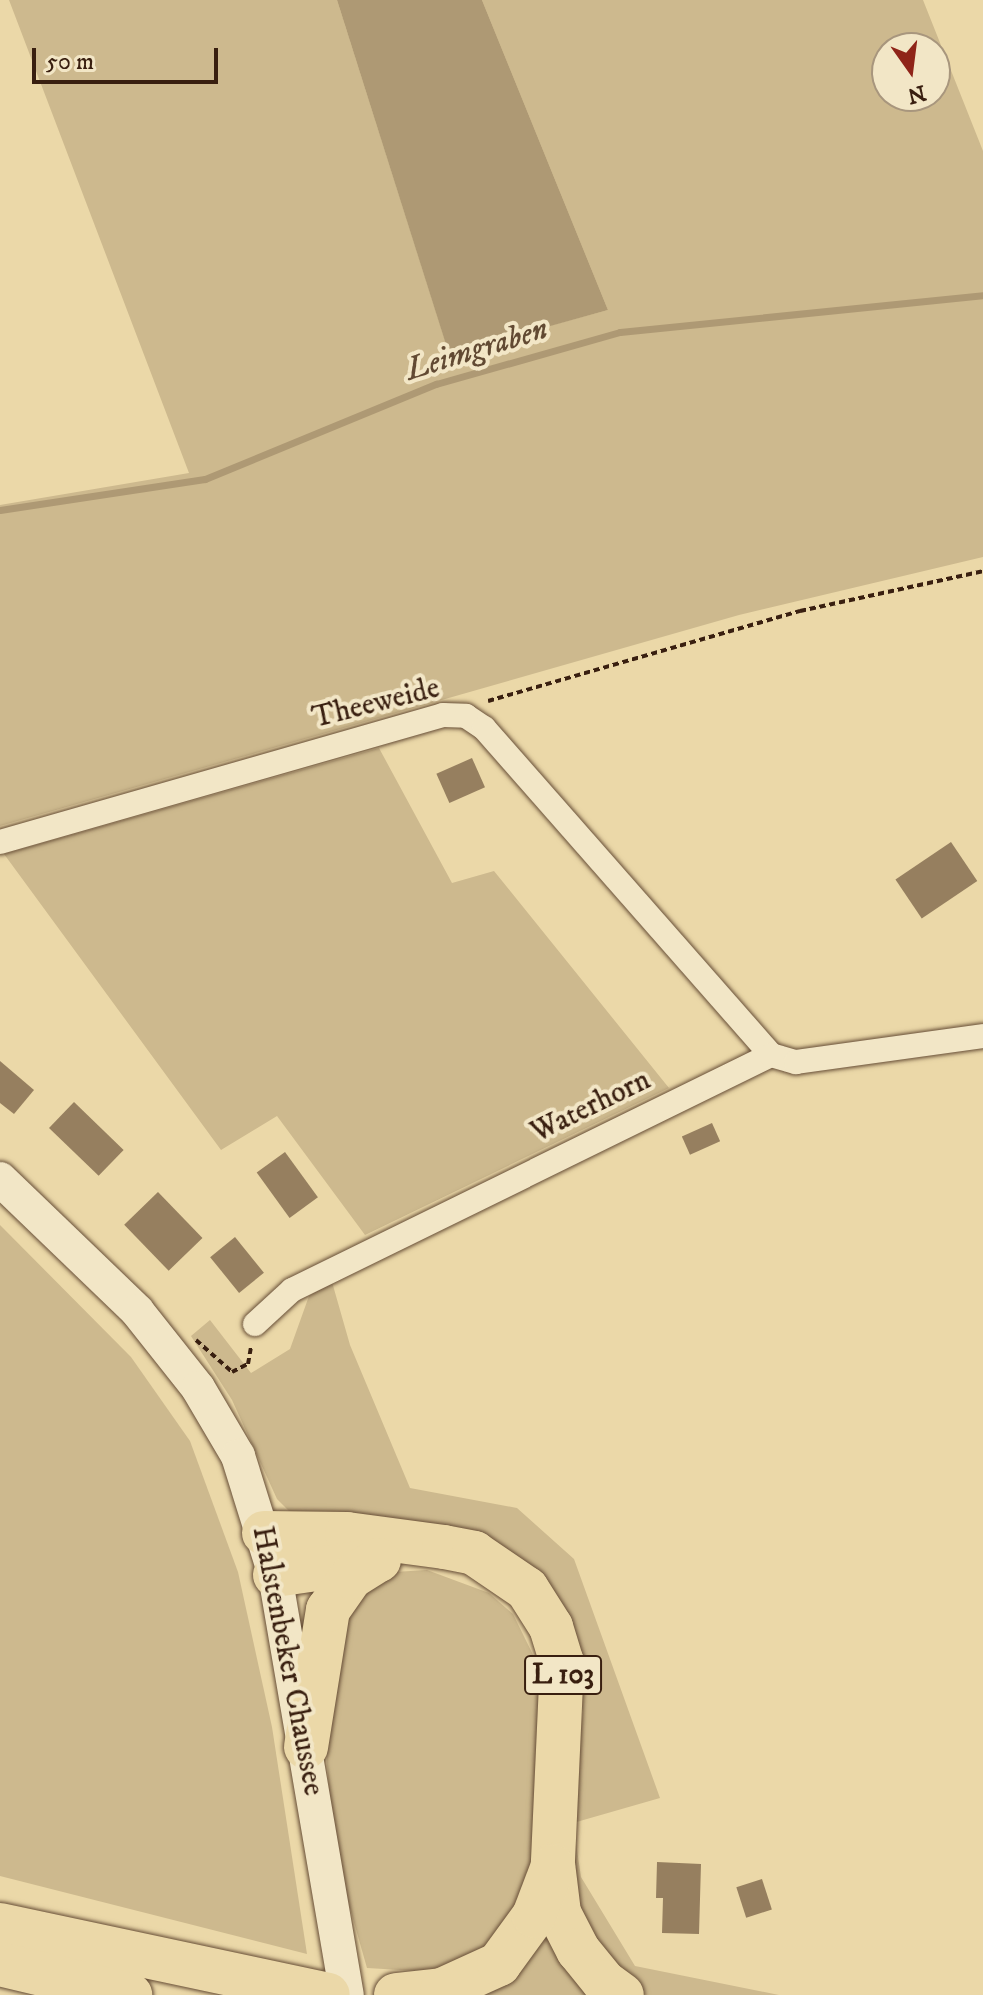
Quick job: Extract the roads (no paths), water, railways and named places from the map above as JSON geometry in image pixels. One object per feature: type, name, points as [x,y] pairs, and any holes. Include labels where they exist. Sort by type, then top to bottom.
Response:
[{"type":"highway","name":"L 103","points":[[264,1533],[347,1534],[474,1553],[514,1577],[542,1610],[558,1643],[563,1680],[553,1864],[559,1913],[604,1982],[622,1995]]},
{"type":"highway","name":"L 103","points":[[275,1575],[444,1547]]},
{"type":"highway","name":"L 103","points":[[306,1747],[328,1610],[351,1577],[378,1560]]},
{"type":"highway","name":"L 103","points":[[396,1995],[453,1987],[499,1964],[534,1916],[553,1864]]},
{"type":"highway","points":[[0,1925],[328,1995]]},
{"type":"highway","points":[[0,1964],[130,1995]]},
{"type":"main road","name":"Halstenbeker Chaussee","points":[[0,1179],[77,1251],[169,1348],[238,1456],[275,1575],[347,1995]]},
{"type":"street","name":"Theeweide","points":[[0,842],[443,715],[466,716],[484,728],[771,1055]]},
{"type":"street","points":[[771,1055],[796,1062],[983,1036]]},
{"type":"street","name":"Waterhorn","points":[[255,1324],[292,1290],[771,1055]]},
{"type":"waterway","name":"Leimgraben","points":[[0,510],[205,479],[436,384],[620,332],[983,295]]}]
